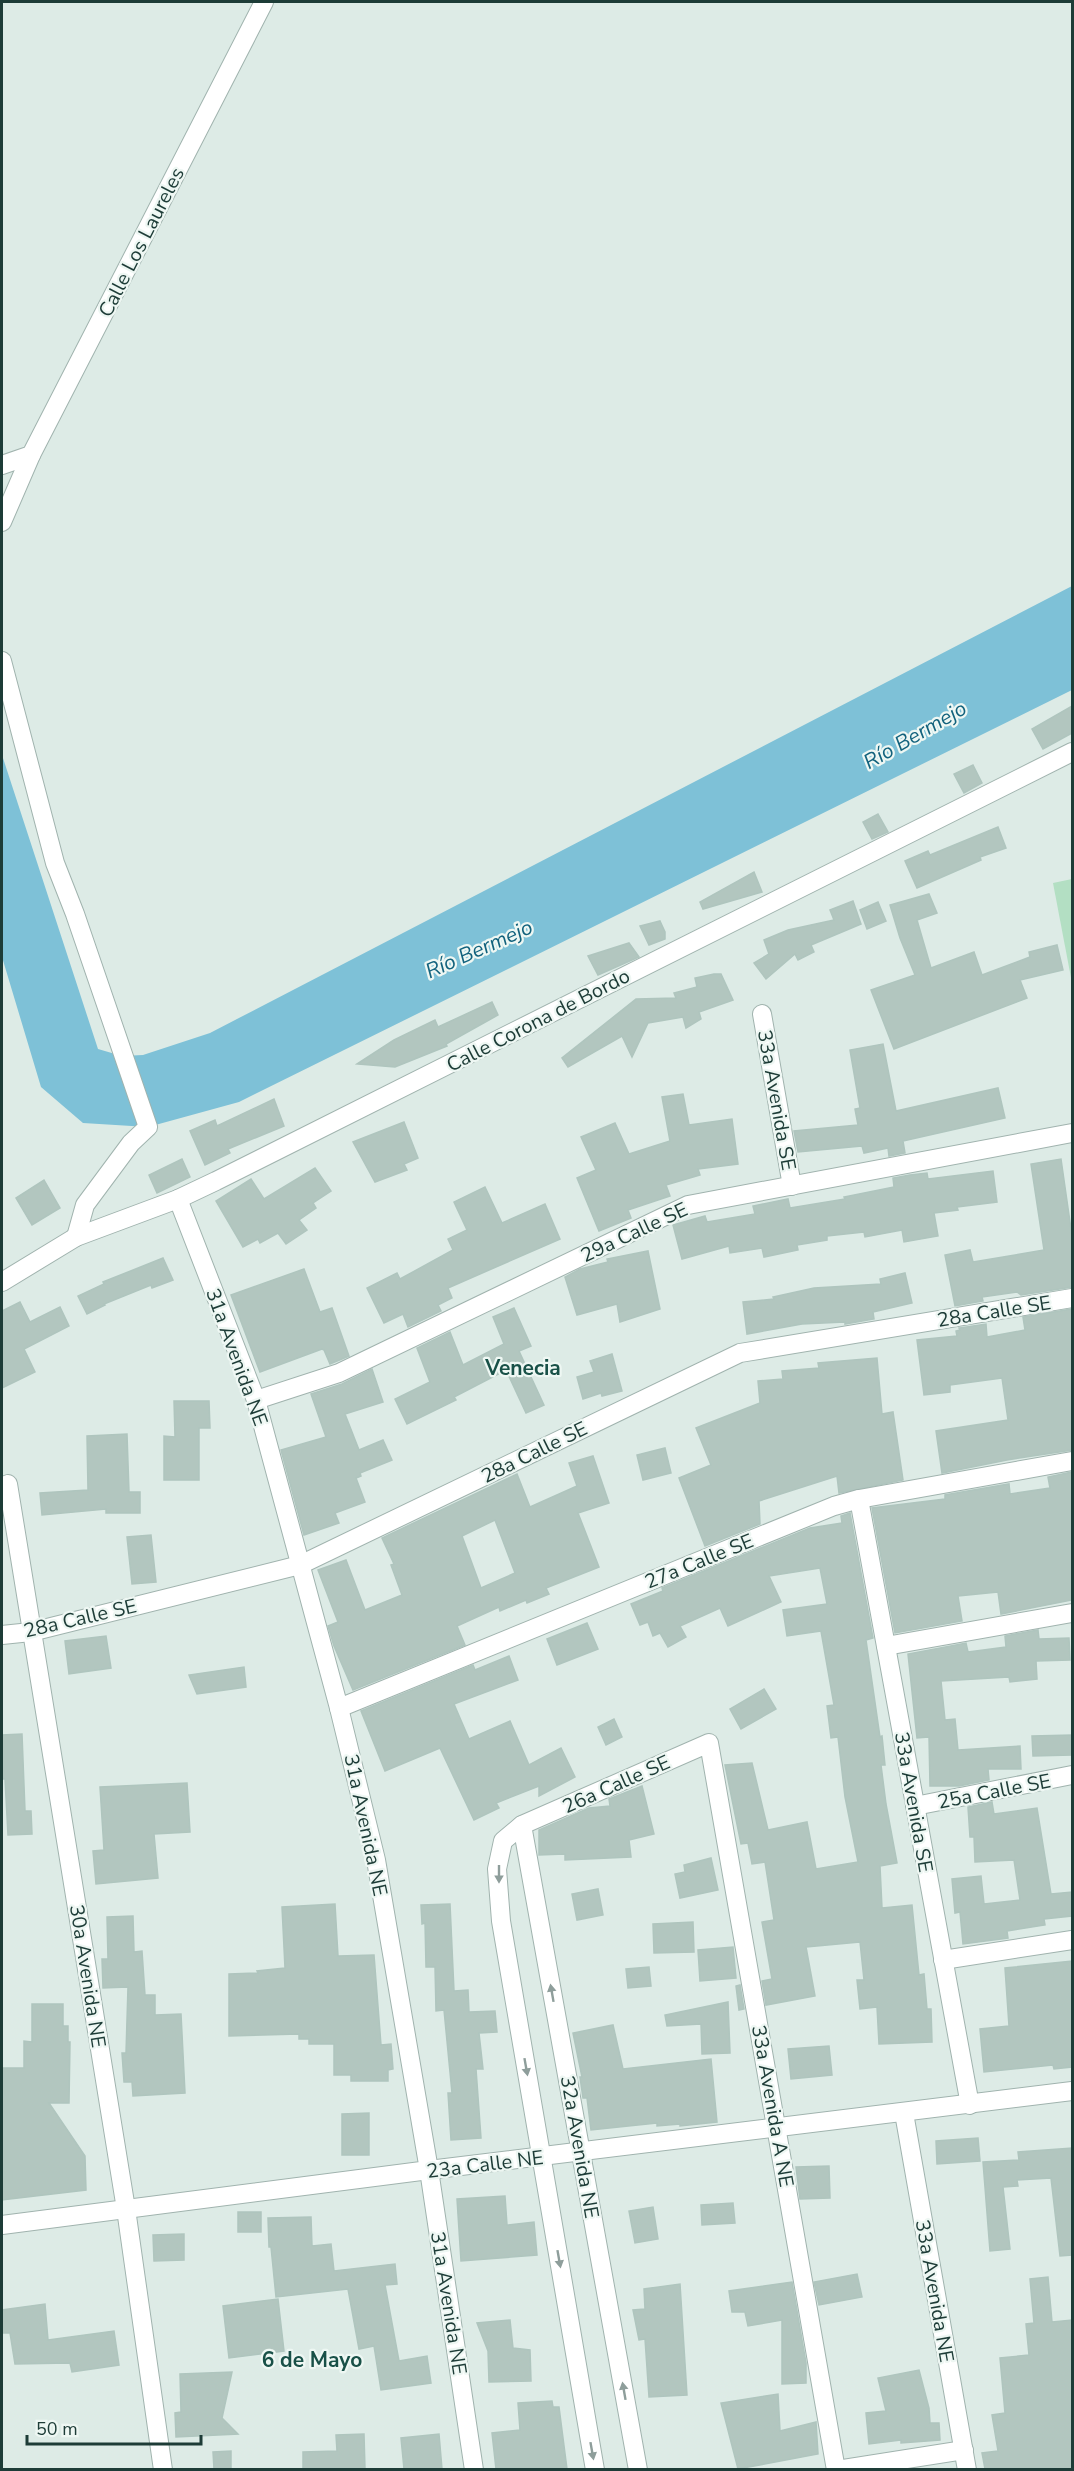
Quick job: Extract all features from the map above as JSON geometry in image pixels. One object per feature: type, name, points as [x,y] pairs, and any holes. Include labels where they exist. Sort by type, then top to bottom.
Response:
[{"type":"street","name":"Calle Los Laureles","points":[[2,522],[31,455],[264,2]]},
{"type":"street","points":[[2,465],[31,455]]},
{"type":"street","points":[[2,661],[55,863],[75,914],[147,1127],[131,1143],[85,1205],[76,1237]]},
{"type":"street","name":"Calle Corona de Bordo","points":[[2,1282],[76,1237],[178,1199],[1072,752]]},
{"type":"street","name":"33a Avenida SE","points":[[762,1014],[792,1186]]},
{"type":"street","name":"29a Calle SE","points":[[256,1400],[339,1373],[688,1205],[1072,1133]]},
{"type":"street","name":"31a Avenida NE","points":[[178,1199],[256,1400],[339,1708],[376,1860],[429,2170],[474,2469]]},
{"type":"street","name":"28a Calle SE","points":[[2,1635],[31,1632],[300,1565],[740,1353],[1072,1298]]},
{"type":"street","name":"27a Calle SE","points":[[339,1708],[834,1506],[859,1499],[1072,1461]]},
{"type":"street","name":"30a Avenida NE","points":[[8,1484],[126,2209],[163,2469]]},
{"type":"street","name":"33a Avenida SE","points":[[859,1499],[969,2105]]},
{"type":"street","points":[[886,1646],[1072,1613]]},
{"type":"street","name":"26a Calle SE","points":[[522,1825],[709,1743]]},
{"type":"street","name":"33a Avenida A NE","points":[[709,1743],[837,2469]]},
{"type":"street","name":"25a Calle SE","points":[[915,1806],[1072,1775]]},
{"type":"street","points":[[522,1825],[503,1841],[497,1869],[501,1921],[596,2469]]},
{"type":"street","name":"32a Avenida NE","points":[[522,1825],[638,2469]]},
{"type":"street","points":[[943,1960],[1072,1940]]},
{"type":"street","name":"23a Calle NE","points":[[2,2225],[1072,2091]]},
{"type":"street","name":"33a Avenida NE","points":[[904,2113],[967,2469]]},
{"type":"street","points":[[837,2469],[964,2450]]},
{"type":"green space","points":[[1072,879],[1072,983],[1053,883]]},
{"type":"water","name":"Río Bermejo","points":[[1072,586],[1072,690],[239,1102],[148,1127],[83,1123],[41,1087],[2,957],[2,755],[98,1049],[122,1056],[143,1055],[210,1033]]},
{"type":"building","points":[[1072,706],[1072,733],[1043,749],[1032,729]]},
{"type":"building","points":[[973,765],[982,783],[964,793],[954,774]]},
{"type":"building","points":[[878,814],[888,832],[872,839],[863,822]]},
{"type":"building","points":[[998,827],[1006,848],[980,857],[981,860],[917,888],[905,861],[928,851],[930,855]]},
{"type":"building","points":[[754,872],[762,892],[703,909],[700,902]]},
{"type":"building","points":[[929,894],[937,913],[917,920],[931,968],[974,952],[982,975],[1030,957],[1029,952],[1057,945],[1063,970],[1020,980],[1027,998],[894,1049],[871,990],[915,975],[890,905]]},
{"type":"building","points":[[853,901],[861,924],[811,945],[814,952],[798,960],[795,954],[766,979],[754,963],[769,954],[764,940],[788,930],[834,920],[830,910]]},
{"type":"building","points":[[878,902],[886,921],[867,929],[860,910]]},
{"type":"building","points":[[660,921],[665,932],[665,939],[649,945],[640,926]]},
{"type":"building","points":[[629,943],[639,957],[598,975],[588,956]]},
{"type":"building","points":[[721,974],[733,1000],[699,1012],[701,1019],[686,1028],[683,1017],[648,1023],[632,1057],[622,1036],[568,1067],[562,1058],[636,999],[676,998],[674,993],[697,987],[695,978]]},
{"type":"building","points":[[492,1002],[498,1015],[446,1044],[447,1046],[395,1067],[357,1064],[394,1040],[435,1020],[438,1027]]},
{"type":"building","points":[[883,1044],[896,1111],[998,1088],[1005,1118],[903,1141],[905,1153],[889,1156],[888,1148],[864,1153],[862,1146],[798,1152],[794,1131],[858,1125],[855,1109],[860,1108],[850,1050]]},
{"type":"building","points":[[683,1094],[689,1125],[732,1119],[738,1164],[698,1169],[700,1175],[666,1185],[670,1196],[628,1210],[631,1218],[599,1231],[577,1178],[596,1170],[581,1137],[615,1123],[629,1154],[670,1141],[662,1097]]},
{"type":"building","points":[[274,1099],[284,1126],[228,1149],[230,1153],[205,1165],[190,1131],[215,1120],[217,1126]]},
{"type":"building","points":[[404,1122],[418,1158],[404,1164],[407,1170],[375,1182],[353,1142]]},
{"type":"building","points":[[182,1159],[190,1177],[157,1193],[149,1175]]},
{"type":"building","points":[[1061,1159],[1072,1236],[1072,1287],[1021,1295],[1017,1292],[982,1297],[983,1301],[955,1306],[945,1255],[970,1250],[973,1262],[1044,1250],[1031,1164]]},
{"type":"building","points":[[315,1168],[331,1191],[313,1203],[316,1208],[299,1220],[307,1230],[286,1244],[278,1233],[260,1243],[258,1239],[243,1247],[216,1201],[251,1179],[264,1199]]},
{"type":"building","points":[[993,1171],[997,1202],[957,1207],[958,1210],[934,1213],[938,1236],[904,1242],[902,1230],[865,1237],[864,1232],[827,1236],[827,1240],[797,1245],[798,1250],[764,1257],[762,1248],[730,1253],[729,1246],[682,1259],[673,1225],[705,1216],[707,1222],[755,1214],[753,1206],[788,1199],[790,1208],[845,1199],[844,1197],[894,1187],[893,1178],[910,1175],[927,1173],[928,1179]]},
{"type":"building","points":[[44,1180],[60,1208],[32,1225],[16,1198]]},
{"type":"building","points":[[485,1187],[502,1223],[545,1204],[560,1239],[448,1288],[452,1298],[438,1305],[441,1311],[408,1327],[403,1314],[384,1323],[367,1288],[397,1273],[400,1279],[453,1250],[448,1239],[467,1230],[454,1202]]},
{"type":"building","points":[[648,1251],[660,1309],[620,1322],[617,1304],[577,1315],[565,1277],[580,1269],[608,1262],[607,1259]]},
{"type":"building","points":[[163,1258],[173,1280],[152,1288],[151,1285],[104,1304],[87,1314],[78,1296],[104,1284],[103,1282]]},
{"type":"building","points":[[304,1269],[320,1312],[332,1308],[349,1356],[330,1364],[322,1349],[260,1372],[231,1295]]},
{"type":"building","points":[[905,1273],[912,1303],[873,1312],[874,1319],[845,1324],[845,1322],[802,1324],[747,1334],[743,1302],[774,1299],[773,1297],[814,1288],[881,1284],[880,1279]]},
{"type":"building","points":[[20,1302],[30,1322],[60,1307],[69,1326],[24,1349],[35,1372],[2,1388],[2,1311]]},
{"type":"building","points":[[514,1308],[531,1346],[519,1351],[544,1405],[526,1413],[506,1370],[454,1397],[456,1400],[407,1424],[395,1399],[430,1382],[417,1348],[450,1332],[463,1365],[504,1344],[493,1317]]},
{"type":"building","points":[[1072,1309],[1072,1450],[942,1473],[936,1431],[1008,1420],[1002,1378],[950,1385],[950,1392],[924,1395],[917,1340],[957,1336],[956,1331],[960,1330],[959,1328],[986,1324],[987,1337],[1025,1330],[1023,1317]]},
{"type":"building","points":[[612,1354],[622,1391],[602,1396],[601,1393],[583,1399],[577,1377],[594,1372],[590,1361]]},
{"type":"building","points":[[877,1358],[882,1414],[893,1412],[903,1480],[839,1493],[837,1476],[759,1501],[760,1524],[705,1546],[679,1478],[711,1465],[696,1428],[760,1403],[758,1381],[783,1379],[782,1371],[819,1368],[818,1363]]},
{"type":"building","points":[[372,1369],[383,1402],[345,1414],[359,1450],[383,1440],[392,1460],[360,1473],[361,1476],[356,1478],[365,1502],[335,1513],[339,1523],[304,1535],[281,1450],[326,1437],[311,1394],[342,1384]]},
{"type":"building","points":[[174,1401],[209,1401],[210,1428],[199,1428],[199,1480],[164,1480],[164,1436],[175,1437]]},
{"type":"building","points":[[127,1434],[129,1492],[140,1492],[140,1513],[106,1513],[106,1509],[42,1515],[40,1493],[88,1490],[87,1436]]},
{"type":"building","points":[[665,1448],[671,1473],[643,1480],[637,1455]]},
{"type":"building","points":[[593,1456],[609,1503],[578,1513],[599,1567],[546,1588],[549,1594],[527,1603],[526,1600],[500,1611],[499,1607],[457,1626],[465,1645],[353,1690],[328,1626],[338,1622],[318,1570],[346,1560],[365,1610],[402,1595],[391,1565],[394,1564],[382,1538],[517,1474],[530,1507],[577,1486],[569,1463]],"holes":[[[495,1520],[515,1573],[481,1588],[462,1536]]]},
{"type":"building","points":[[1072,1472],[1072,1600],[1001,1614],[998,1592],[958,1596],[962,1621],[895,1633],[872,1508],[945,1499],[945,1495],[1009,1484],[1010,1494],[1050,1488],[1048,1477]]},
{"type":"building","points":[[850,1513],[873,1638],[866,1640],[880,1737],[882,1736],[885,1765],[881,1765],[886,1804],[897,1863],[880,1866],[882,1908],[912,1905],[919,1975],[924,1974],[927,2009],[931,2009],[932,2042],[879,2044],[877,2007],[860,2009],[857,1980],[864,1980],[860,1942],[806,1947],[815,1996],[766,2005],[762,1981],[772,1979],[762,1922],[774,1920],[765,1862],[752,1864],[748,1843],[741,1844],[725,1765],[752,1763],[768,1830],[807,1822],[816,1869],[858,1862],[845,1797],[838,1737],[831,1738],[827,1706],[834,1705],[821,1631],[787,1636],[783,1610],[827,1604],[820,1568],[769,1576],[781,1602],[728,1626],[720,1608],[680,1626],[686,1637],[668,1647],[660,1633],[653,1636],[648,1622],[640,1625],[631,1604],[663,1591],[662,1588],[810,1528],[842,1523],[841,1516]]},
{"type":"building","points":[[151,1535],[156,1582],[132,1584],[127,1537]]},
{"type":"building","points":[[587,1623],[598,1649],[557,1665],[547,1639]]},
{"type":"building","points":[[1038,1630],[1039,1639],[1069,1638],[1070,1660],[1036,1661],[1037,1679],[1010,1682],[1009,1677],[941,1681],[945,1720],[955,1719],[958,1750],[1020,1746],[1021,1769],[988,1769],[989,1780],[959,1786],[930,1786],[929,1737],[917,1738],[908,1654],[966,1643],[968,1652],[1006,1647],[1005,1636]]},
{"type":"building","points":[[106,1636],[111,1668],[69,1674],[65,1641]]},
{"type":"building","points":[[509,1656],[518,1680],[454,1704],[469,1739],[510,1721],[529,1765],[561,1748],[575,1777],[539,1796],[539,1786],[496,1803],[499,1808],[474,1820],[440,1748],[385,1771],[361,1711],[473,1665],[475,1670]]},
{"type":"building","points":[[244,1667],[246,1687],[197,1694],[189,1675]]},
{"type":"building","points":[[764,1689],[776,1709],[741,1729],[730,1709]]},
{"type":"building","points":[[614,1719],[622,1737],[606,1745],[598,1727]]},
{"type":"building","points":[[22,1734],[25,1811],[31,1811],[32,1834],[8,1835],[5,1779],[2,1779],[2,1735]]},
{"type":"building","points":[[1072,1735],[1072,1755],[1033,1756],[1032,1736]]},
{"type":"building","points":[[187,1783],[190,1832],[154,1834],[158,1878],[96,1884],[93,1851],[104,1850],[100,1787]]},
{"type":"building","points":[[642,1786],[654,1834],[629,1840],[631,1857],[565,1860],[565,1854],[539,1855],[539,1830],[589,1808],[610,1806],[609,1799]]},
{"type":"building","points":[[992,1802],[994,1814],[1037,1808],[1051,1894],[1072,1892],[1072,1916],[1044,1919],[1045,1925],[1007,1931],[1008,1938],[963,1944],[960,1912],[955,1913],[952,1879],[981,1876],[984,1904],[1020,1900],[1014,1860],[975,1862],[974,1837],[970,1837],[968,1807]]},
{"type":"building","points":[[711,1858],[718,1890],[680,1898],[675,1874],[685,1872],[684,1865]]},
{"type":"building","points":[[598,1889],[603,1915],[577,1920],[572,1894]]},
{"type":"building","points":[[335,1904],[338,1956],[374,1955],[381,2045],[391,2044],[393,2069],[388,2070],[388,2081],[351,2081],[351,2075],[334,2075],[334,2044],[309,2044],[309,2039],[299,2039],[299,2034],[229,2036],[229,1974],[258,1973],[257,1971],[285,1968],[282,1907]]},
{"type":"building","points":[[450,1904],[454,1991],[468,1990],[469,2012],[495,2011],[497,2032],[479,2033],[483,2069],[476,2069],[481,2138],[451,2140],[448,2093],[452,2093],[444,2010],[436,2011],[435,1967],[426,1967],[425,1923],[422,1924],[421,1905]]},
{"type":"building","points":[[133,1916],[134,1952],[142,1951],[145,1995],[155,1995],[155,2015],[181,2014],[185,2093],[133,2096],[132,2082],[124,2082],[122,2053],[126,2053],[128,1987],[103,1988],[102,1959],[108,1959],[107,1917]]},
{"type":"building","points":[[693,1922],[694,1952],[654,1953],[653,1924]]},
{"type":"building","points":[[733,1947],[736,1978],[700,1981],[698,1950]]},
{"type":"building","points":[[1072,1961],[1072,2067],[1054,2069],[1053,2065],[984,2072],[980,2029],[1009,2026],[1005,1968]]},
{"type":"building","points":[[649,1967],[651,1986],[628,1988],[626,1969]]},
{"type":"building","points":[[740,1985],[744,2009],[739,2010],[736,1986]]},
{"type":"building","points":[[728,2002],[730,2053],[702,2054],[701,2024],[667,2026],[665,2015]]},
{"type":"building","points":[[32,2004],[63,2004],[63,2026],[68,2026],[68,2042],[70,2042],[69,2103],[49,2103],[85,2156],[86,2190],[2,2200],[2,2068],[24,2068],[24,2041],[32,2042]]},
{"type":"building","points":[[613,2025],[623,2069],[711,2059],[717,2122],[680,2126],[680,2124],[657,2126],[657,2123],[591,2130],[587,2098],[583,2098],[580,2077],[582,2077],[573,2033]]},
{"type":"building","points":[[829,2046],[832,2075],[791,2079],[788,2049]]},
{"type":"building","points":[[369,2113],[369,2155],[342,2155],[342,2114]]},
{"type":"building","points":[[978,2138],[980,2161],[937,2164],[936,2141]]},
{"type":"building","points":[[1072,2148],[1072,2255],[1060,2256],[1051,2178],[1017,2180],[1018,2186],[1003,2187],[1010,2249],[990,2251],[983,2162],[1019,2160],[1018,2152]]},
{"type":"building","points":[[829,2166],[830,2198],[800,2199],[796,2167]]},
{"type":"building","points":[[505,2196],[507,2225],[534,2222],[537,2255],[461,2261],[457,2199]]},
{"type":"building","points":[[733,2203],[735,2223],[702,2225],[701,2205]]},
{"type":"building","points":[[653,2207],[658,2239],[635,2243],[629,2211]]},
{"type":"building","points":[[238,2212],[261,2212],[261,2232],[238,2232]]},
{"type":"building","points":[[311,2217],[312,2246],[331,2244],[334,2271],[395,2264],[397,2284],[385,2285],[399,2361],[427,2356],[431,2383],[381,2390],[374,2346],[359,2349],[348,2289],[276,2297],[271,2247],[269,2247],[268,2218]]},
{"type":"building","points":[[184,2234],[184,2260],[154,2261],[153,2235]]},
{"type":"building","points":[[857,2274],[862,2297],[819,2305],[814,2282]]},
{"type":"building","points":[[1048,2277],[1052,2322],[1072,2320],[1072,2469],[985,2469],[982,2453],[998,2451],[992,2415],[1005,2413],[1000,2358],[1029,2355],[1026,2324],[1034,2323],[1030,2279]]},
{"type":"building","points":[[792,2282],[806,2363],[806,2383],[782,2384],[782,2320],[748,2326],[745,2312],[732,2312],[729,2291]]},
{"type":"building","points":[[680,2284],[687,2395],[649,2397],[645,2339],[639,2340],[633,2310],[645,2309],[644,2289]]},
{"type":"building","points":[[278,2299],[284,2351],[229,2358],[223,2306]]},
{"type":"building","points":[[45,2304],[48,2340],[114,2331],[119,2365],[72,2372],[70,2363],[15,2364],[10,2333],[2,2333],[2,2310]]},
{"type":"building","points":[[510,2320],[513,2348],[530,2350],[531,2381],[489,2382],[488,2351],[477,2323]]},
{"type":"building","points":[[919,2370],[929,2408],[930,2423],[939,2423],[940,2440],[901,2443],[901,2440],[869,2444],[866,2413],[886,2411],[878,2378]]},
{"type":"building","points":[[232,2372],[222,2418],[238,2434],[176,2437],[175,2413],[181,2412],[180,2374]]},
{"type":"building","points":[[778,2394],[780,2431],[816,2422],[818,2454],[738,2469],[721,2403]]},
{"type":"building","points":[[552,2401],[553,2407],[559,2407],[567,2469],[496,2469],[492,2433],[520,2430],[518,2403]]},
{"type":"building","points":[[364,2434],[365,2469],[303,2469],[303,2452],[337,2451],[336,2435]]},
{"type":"building","points":[[439,2434],[442,2469],[404,2469],[401,2438]]},
{"type":"building","points":[[231,2451],[231,2469],[214,2469],[213,2452]]},
{"type":"district","name":"Venecia","points":[[523,1368]]},
{"type":"district","name":"6 de Mayo","points":[[312,2360]]}]
